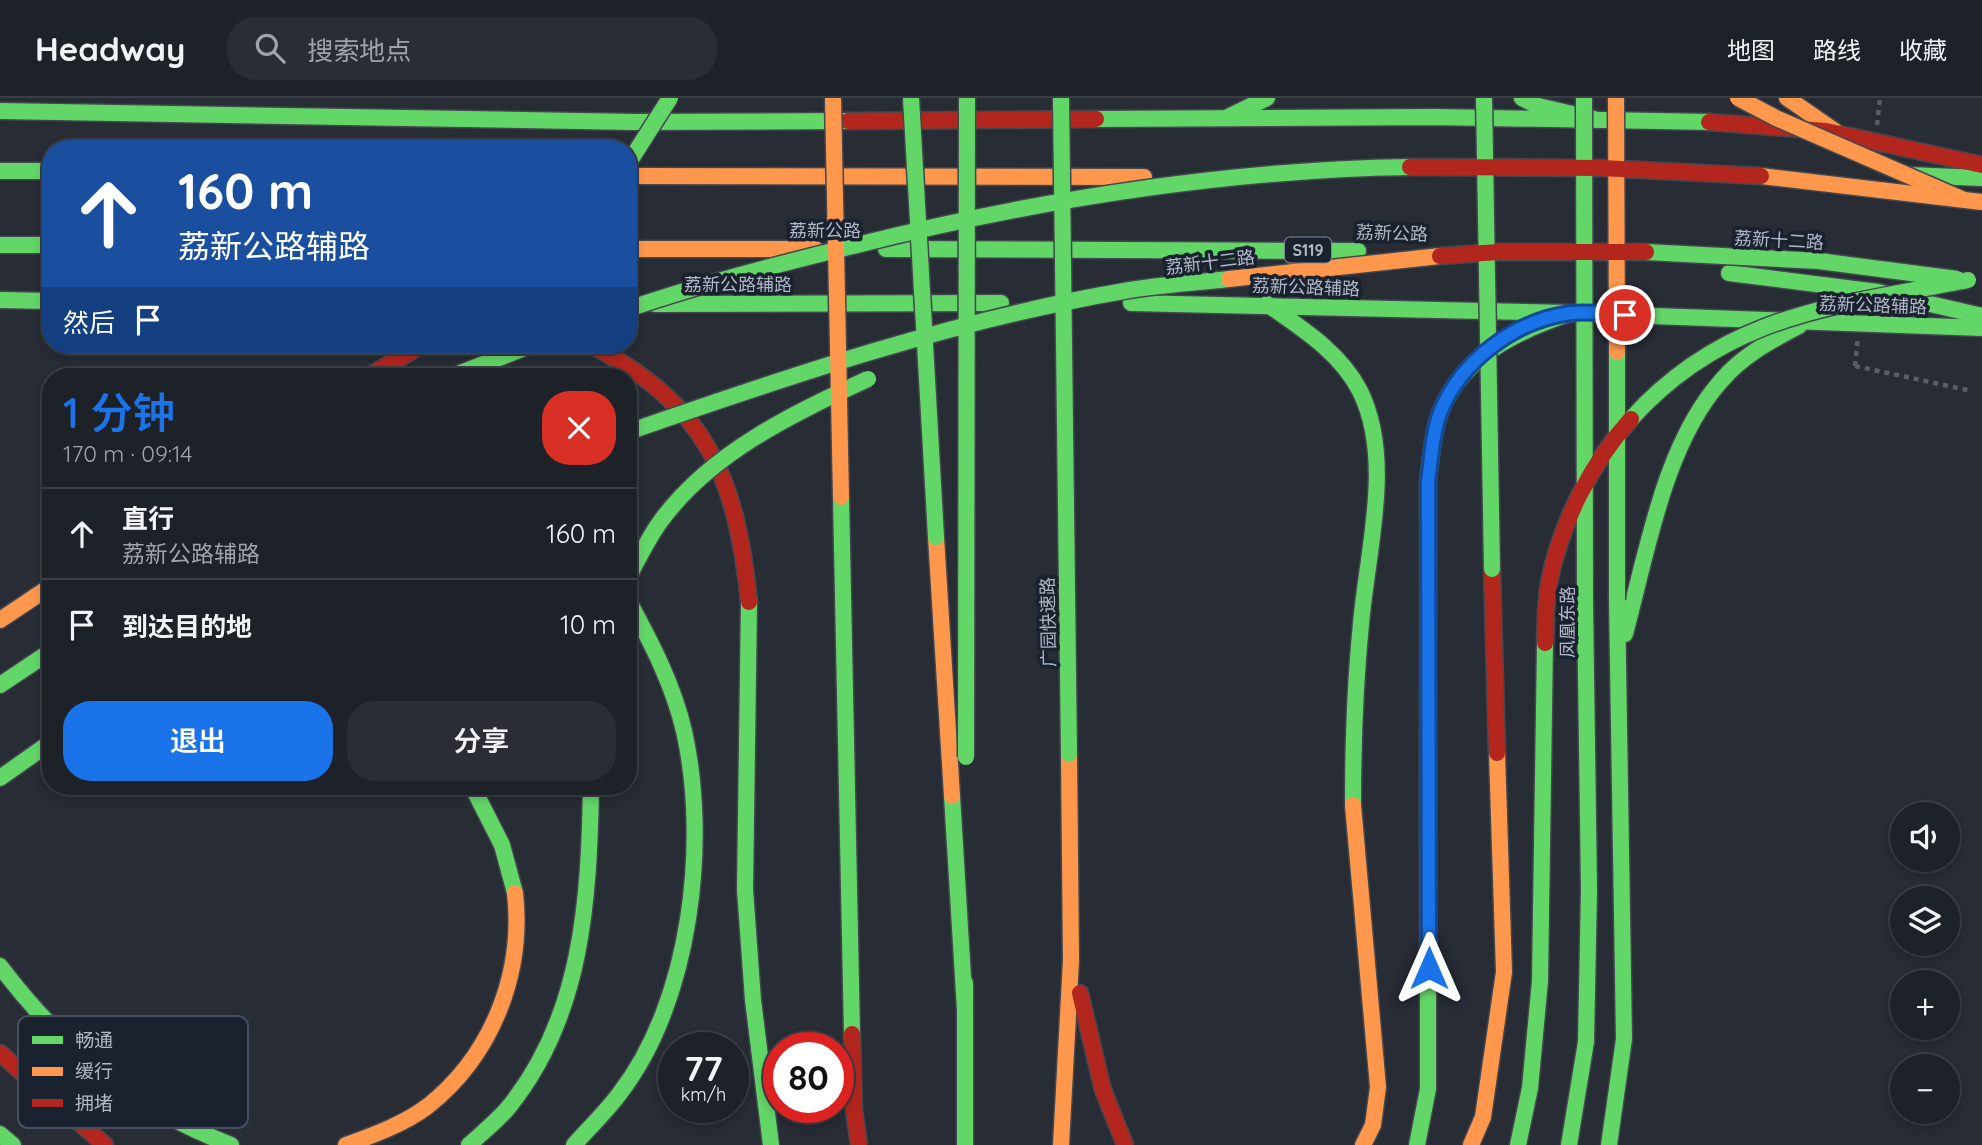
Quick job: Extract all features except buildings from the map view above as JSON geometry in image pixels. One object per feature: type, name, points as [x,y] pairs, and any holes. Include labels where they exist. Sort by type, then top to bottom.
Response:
[{"type":"main road","points":[[637,158],[670,98]]},
{"type":"main road","points":[[833,98],[853,1110],[859,1145]]},
{"type":"main road","points":[[911,98],[965,1010]]},
{"type":"main road","points":[[965,1145],[967,98]]},
{"type":"main road","name":"广园快速路","points":[[1061,98],[1071,960],[1061,1145]]},
{"type":"main road","points":[[1226,118],[1267,98]]},
{"type":"main road","points":[[1471,1145],[1483,1117],[1504,972],[1492,569],[1485,98]]},
{"type":"main road","points":[[1522,98],[1538,106],[1594,119]]},
{"type":"main road","name":"凤凰东路","points":[[1569,1145],[1586,1042],[1588,876],[1584,98]]},
{"type":"main road","points":[[1608,1145],[1624,1039],[1617,600],[1616,98]]},
{"type":"main road","points":[[1738,98],[1776,118],[1962,199]]},
{"type":"main road","points":[[1787,98],[1839,134]]},
{"type":"main road","points":[[814,100],[926,120]]},
{"type":"main road","points":[[0,111],[634,122],[1226,118],[1668,119],[1839,134],[1982,165]]},
{"type":"main road","points":[[637,306],[870,241],[1024,208],[1144,187],[1283,172],[1560,165],[1698,170],[1982,202]]},
{"type":"main road","points":[[0,171],[42,171]]},
{"type":"main road","points":[[637,172],[1508,178],[1861,174],[1982,178]]},
{"type":"main road","points":[[0,245],[42,245]]},
{"type":"main road","name":"荔新公路","points":[[637,249],[1369,251],[1659,266],[1761,276],[1878,292],[1982,316]]},
{"type":"main road","name":"荔新十二路","points":[[637,429],[763,385],[1009,316],[1124,291],[1381,261],[1498,252],[1602,250],[1819,261],[1975,281]]},
{"type":"main road","points":[[1518,1145],[1533,1060],[1541,987],[1544,915],[1544,684],[1550,577],[1573,508],[1600,454],[1633,413],[1674,376],[1712,349],[1753,329],[1807,314],[1975,281]]},
{"type":"main road","points":[[0,300],[42,300]]},
{"type":"main road","name":"荔新公路辅路","points":[[637,304],[1267,304],[1412,311],[1571,313],[1982,328]]},
{"type":"main road","points":[[1267,304],[1331,350],[1351,375],[1367,408],[1375,446],[1375,481],[1356,675],[1353,779],[1353,851],[1378,1087],[1373,1125],[1363,1145]]},
{"type":"main road","points":[[1417,1145],[1428,1088],[1428,482],[1433,448],[1440,414],[1455,383],[1476,360],[1508,335],[1571,313]]},
{"type":"main road","points":[[904,362],[1009,316]]},
{"type":"main road","points":[[1618,660],[1670,472],[1686,429],[1706,397],[1730,370],[1762,345],[1807,322]]},
{"type":"main road","points":[[383,368],[407,354]]},
{"type":"main road","points":[[473,368],[509,354]]},
{"type":"main road","points":[[608,354],[632,368]]},
{"type":"main road","points":[[637,372],[659,387],[690,419],[710,448],[730,490],[742,531],[748,586],[750,647],[744,775],[744,854],[755,1021],[771,1145]]},
{"type":"main road","points":[[637,563],[666,514],[699,480],[758,434],[880,373]]},
{"type":"main road","points":[[0,620],[42,592]]},
{"type":"main road","points":[[574,1145],[630,1084],[656,1033],[677,975],[692,909],[696,860],[694,807],[682,726],[667,667],[637,615]]},
{"type":"main road","points":[[0,685],[42,657]]},
{"type":"main road","points":[[0,779],[42,749]]},
{"type":"main road","points":[[0,779],[42,763]]},
{"type":"main road","points":[[346,1145],[390,1129],[428,1105],[467,1069],[491,1029],[508,988],[517,941],[514,885],[498,832],[477,795]]},
{"type":"main road","points":[[469,1145],[508,1111],[537,1071],[560,1026],[577,968],[584,917],[591,795]]},
{"type":"main road","points":[[1071,960],[1103,1090],[1125,1145]]},
{"type":"main road","points":[[0,966],[41,1016]]},
{"type":"main road","points":[[0,1053],[18,1069]]},
{"type":"main road","points":[[86,1128],[105,1145]]},
{"type":"main road","points":[[185,1128],[231,1145]]},
{"type":"main road","points":[[0,1134],[13,1145]]},
{"type":"path","points":[[1855,366],[1972,391]]},
{"type":"traffic: fast","points":[[637,150],[670,98]]},
{"type":"traffic: fast","points":[[911,98],[936,537]]},
{"type":"traffic: fast","points":[[966,757],[967,98]]},
{"type":"traffic: fast","points":[[1061,98],[1069,754]]},
{"type":"traffic: fast","points":[[1226,118],[1267,98]]},
{"type":"traffic: fast","points":[[1484,98],[1492,569]]},
{"type":"traffic: fast","points":[[1522,98],[1538,106],[1594,119]]},
{"type":"traffic: fast","points":[[1584,98],[1585,602]]},
{"type":"traffic: fast","points":[[0,111],[634,122],[848,121]]},
{"type":"traffic: fast","points":[[1096,119],[1436,117],[1709,122]]},
{"type":"traffic: fast","points":[[637,306],[768,267],[922,230],[1060,202],[1199,181],[1340,169],[1410,167]]},
{"type":"traffic: fast","points":[[0,171],[42,171]]},
{"type":"traffic: fast","points":[[1908,175],[1982,178]]},
{"type":"traffic: fast","points":[[0,245],[42,245]]},
{"type":"traffic: fast","points":[[886,249],[1358,251]]},
{"type":"traffic: fast","points":[[1646,252],[1819,261],[1957,279]]},
{"type":"traffic: fast","points":[[1729,273],[1878,292],[1982,316]]},
{"type":"traffic: fast","points":[[637,429],[811,370],[998,317],[1124,291],[1229,279]]},
{"type":"traffic: fast","points":[[1631,419],[1667,384],[1705,356],[1745,335],[1829,307],[1968,280]]},
{"type":"traffic: fast","points":[[0,300],[42,301]]},
{"type":"traffic: fast","points":[[655,304],[1001,303]]},
{"type":"traffic: fast","points":[[1131,303],[1571,313],[1982,328]]},
{"type":"traffic: fast","points":[[1267,304],[1319,342],[1352,377],[1370,418],[1375,446],[1376,506],[1357,669],[1353,805]]},
{"type":"traffic: fast","points":[[1417,1145],[1428,1089],[1428,482],[1434,437],[1446,400],[1472,365],[1508,339],[1571,313]]},
{"type":"traffic: fast","points":[[1625,634],[1650,535],[1671,468],[1701,407],[1738,364],[1767,343],[1799,326]]},
{"type":"traffic: fast","points":[[1617,352],[1617,600]]},
{"type":"traffic: fast","points":[[473,368],[509,354]]},
{"type":"traffic: fast","points":[[637,561],[660,522],[681,497],[728,455],[783,421],[868,379]]},
{"type":"traffic: fast","points":[[841,497],[852,1032]]},
{"type":"traffic: fast","points":[[1609,1145],[1624,1039],[1617,600]]},
{"type":"traffic: fast","points":[[749,602],[745,890],[753,1000],[771,1145]]},
{"type":"traffic: fast","points":[[1569,1145],[1586,1042],[1589,890],[1585,602]]},
{"type":"traffic: fast","points":[[574,1145],[620,1093],[644,1056],[663,1013],[678,967],[688,919],[695,821],[684,731],[668,680],[637,617]]},
{"type":"traffic: fast","points":[[1518,1145],[1530,1088],[1540,981],[1545,643]]},
{"type":"traffic: fast","points":[[0,685],[42,657]]},
{"type":"traffic: fast","points":[[0,778],[42,748]]},
{"type":"traffic: fast","points":[[477,795],[502,845],[515,893]]},
{"type":"traffic: fast","points":[[469,1145],[508,1108],[533,1072],[552,1035],[567,995],[584,913],[591,795]]},
{"type":"traffic: fast","points":[[952,796],[965,1010]]},
{"type":"traffic: fast","points":[[0,966],[43,1016]]},
{"type":"traffic: fast","points":[[965,983],[965,1145]]},
{"type":"traffic: fast","points":[[192,1128],[231,1145]]},
{"type":"traffic: fast","points":[[0,1134],[13,1145]]},
{"type":"traffic: slow","points":[[833,98],[841,497]]},
{"type":"traffic: slow","points":[[1616,98],[1617,352]]},
{"type":"traffic: slow","points":[[1738,98],[1776,118],[1962,199]]},
{"type":"traffic: slow","points":[[1787,98],[1835,131]]},
{"type":"traffic: slow","points":[[637,176],[1144,177]]},
{"type":"traffic: slow","points":[[1761,176],[1982,202]]},
{"type":"traffic: slow","points":[[637,249],[815,249]]},
{"type":"traffic: slow","points":[[1229,279],[1440,256]]},
{"type":"traffic: slow","points":[[936,537],[952,796]]},
{"type":"traffic: slow","points":[[0,620],[42,592]]},
{"type":"traffic: slow","points":[[1471,1145],[1483,1117],[1504,972],[1497,753]]},
{"type":"traffic: slow","points":[[1061,1145],[1071,960],[1069,754]]},
{"type":"traffic: slow","points":[[1353,805],[1378,1087],[1373,1125],[1363,1145]]},
{"type":"traffic: slow","points":[[346,1145],[389,1128],[419,1112],[450,1086],[470,1063],[499,1011],[508,983],[514,953],[515,893]]},
{"type":"traffic: jam","points":[[848,121],[1096,119]]},
{"type":"traffic: jam","points":[[1709,122],[1826,131],[1982,165]]},
{"type":"traffic: jam","points":[[1410,167],[1601,168],[1761,176]]},
{"type":"traffic: jam","points":[[1440,256],[1498,252],[1646,252]]},
{"type":"traffic: jam","points":[[383,368],[407,354]]},
{"type":"traffic: jam","points":[[607,354],[631,368]]},
{"type":"traffic: jam","points":[[637,373],[663,393],[689,420],[709,449],[724,481],[735,517],[749,602]]},
{"type":"traffic: jam","points":[[1545,643],[1548,590],[1554,561],[1569,517],[1590,475],[1631,419]]},
{"type":"traffic: jam","points":[[1492,569],[1497,753]]},
{"type":"traffic: jam","points":[[1080,993],[1103,1090],[1125,1145]]},
{"type":"traffic: jam","points":[[0,1053],[18,1069]]},
{"type":"traffic: jam","points":[[854,1110],[859,1145]]},
{"type":"traffic: jam","points":[[86,1128],[105,1145]]},
{"type":"route","points":[[1429,968],[1428,482],[1440,414],[1455,383],[1476,360],[1508,335],[1571,313],[1625,315]]}]
